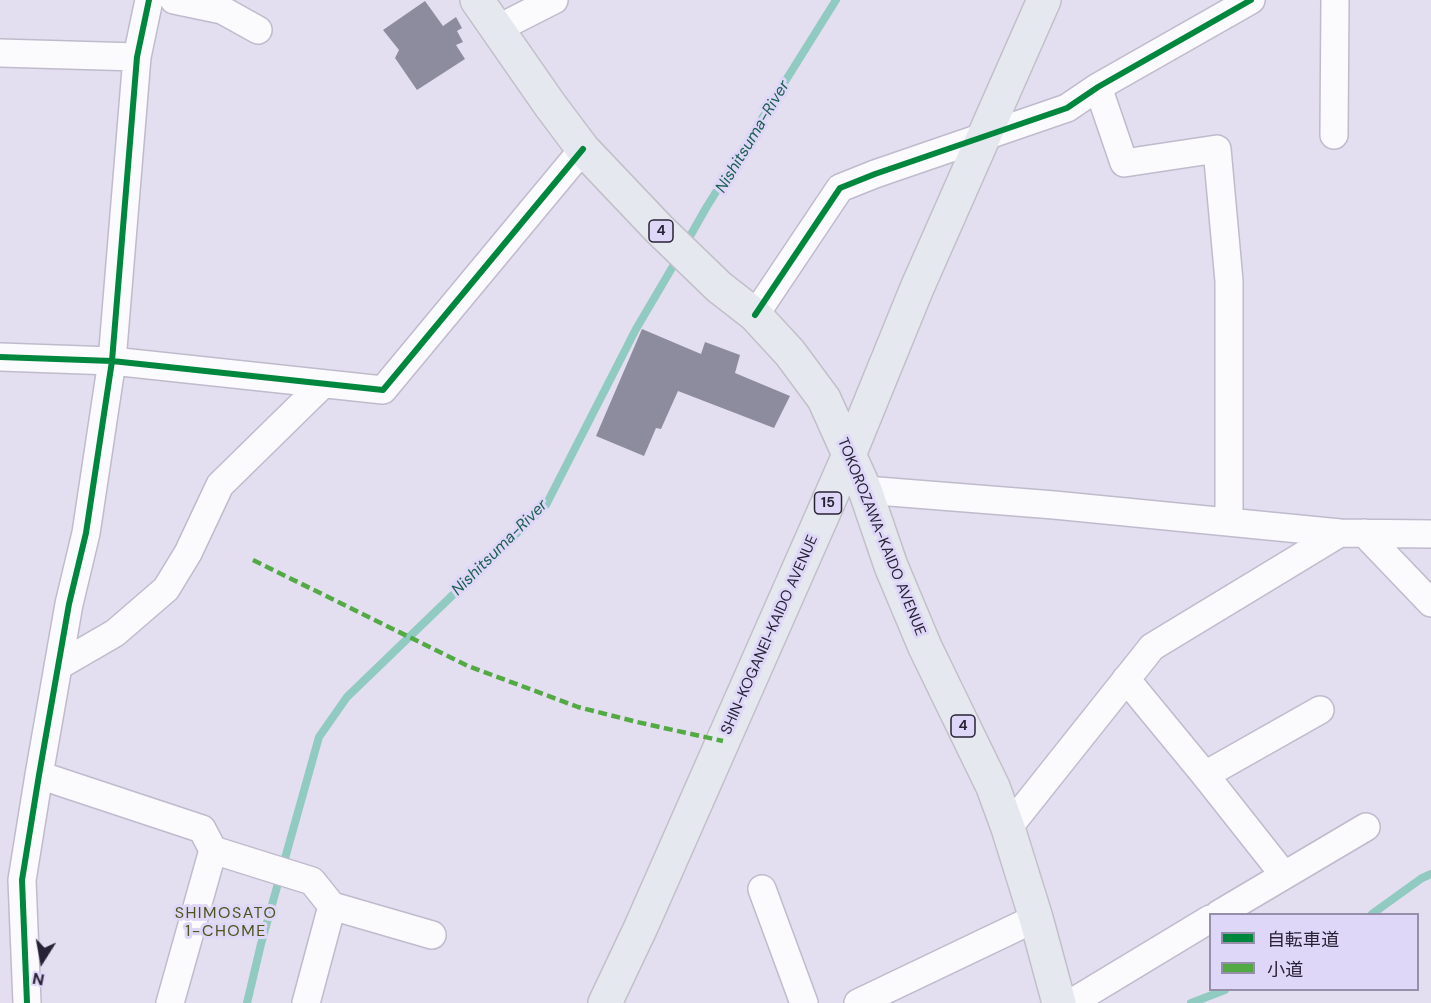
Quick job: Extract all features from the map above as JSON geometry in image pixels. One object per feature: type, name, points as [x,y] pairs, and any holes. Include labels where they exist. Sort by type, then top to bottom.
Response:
[{"type":"main road","name":"TOKOROZAWA-KAIDO AVENUE","points":[[477,0],[583,149],[659,230],[719,287],[755,315],[790,353],[824,399],[866,490],[891,566],[925,647],[993,787],[1036,918],[1059,1003]]},
{"type":"main road","name":"SHIN-KOGANEI-KAIDO AVENUE","points":[[605,1003],[641,927],[849,455],[917,288],[1044,0]]},
{"type":"street","points":[[27,1003],[22,880],[69,604],[86,533],[112,361],[137,57],[149,0]]},
{"type":"street","points":[[174,0],[222,10],[258,30]]},
{"type":"street","points":[[497,29],[554,0]]},
{"type":"street","points":[[755,315],[840,188],[1067,108],[1098,87],[1251,0]]},
{"type":"street","points":[[1334,135],[1335,0]]},
{"type":"street","points":[[0,53],[137,57]]},
{"type":"street","points":[[1098,87],[1124,163],[1217,149],[1228,281],[1229,522]]},
{"type":"street","points":[[0,357],[112,361],[383,390],[583,149]]},
{"type":"street","points":[[58,666],[115,633],[166,589],[188,554],[220,485],[323,384]]},
{"type":"street","points":[[866,490],[1352,533],[1431,534]]},
{"type":"street","points":[[1352,533],[1431,603]]},
{"type":"street","points":[[1008,828],[1152,647],[1352,533]]},
{"type":"street","points":[[1126,679],[1284,875]]},
{"type":"street","points":[[1205,775],[1320,710]]},
{"type":"street","points":[[39,775],[202,829],[213,850],[170,1003]]},
{"type":"street","points":[[1222,913],[1366,827]]},
{"type":"street","points":[[213,850],[312,881],[332,906],[432,935]]},
{"type":"street","points":[[762,889],[804,1003]]},
{"type":"street","points":[[306,1003],[332,906]]},
{"type":"street","points":[[858,1003],[1036,918]]},
{"type":"street","points":[[1071,1003],[1209,920]]},
{"type":"building","points":[[425,1],[443,26],[456,17],[462,28],[457,31],[463,42],[456,45],[465,59],[417,90],[395,58],[399,50],[383,30]]},
{"type":"building","points":[[642,329],[701,354],[705,342],[740,355],[735,373],[790,396],[774,428],[678,391],[661,429],[656,428],[644,456],[596,436]]},
{"type":"waterway","name":"Nishitsuma-River","points":[[685,245],[836,0]]},
{"type":"waterway","name":"Nishitsuma-River","points":[[247,1003],[261,944],[319,737],[347,697],[546,505],[636,329],[679,256]]},
{"type":"waterway","points":[[1373,913],[1431,874]]},
{"type":"waterway","points":[[1191,1003],[1222,991]]},
{"type":"marked path","points":[[253,560],[468,666],[578,707],[723,741]]},
{"type":"cycle path","points":[[27,1003],[22,880],[69,604],[86,533],[112,361],[137,57],[149,0]]},
{"type":"cycle path","points":[[755,315],[840,188],[1067,108],[1098,87],[1251,0]]},
{"type":"cycle path","points":[[0,357],[112,361],[383,390],[583,149]]},
{"type":"district","name":"SHIMOSATO 1-CHOME","points":[[226,923]]}]
